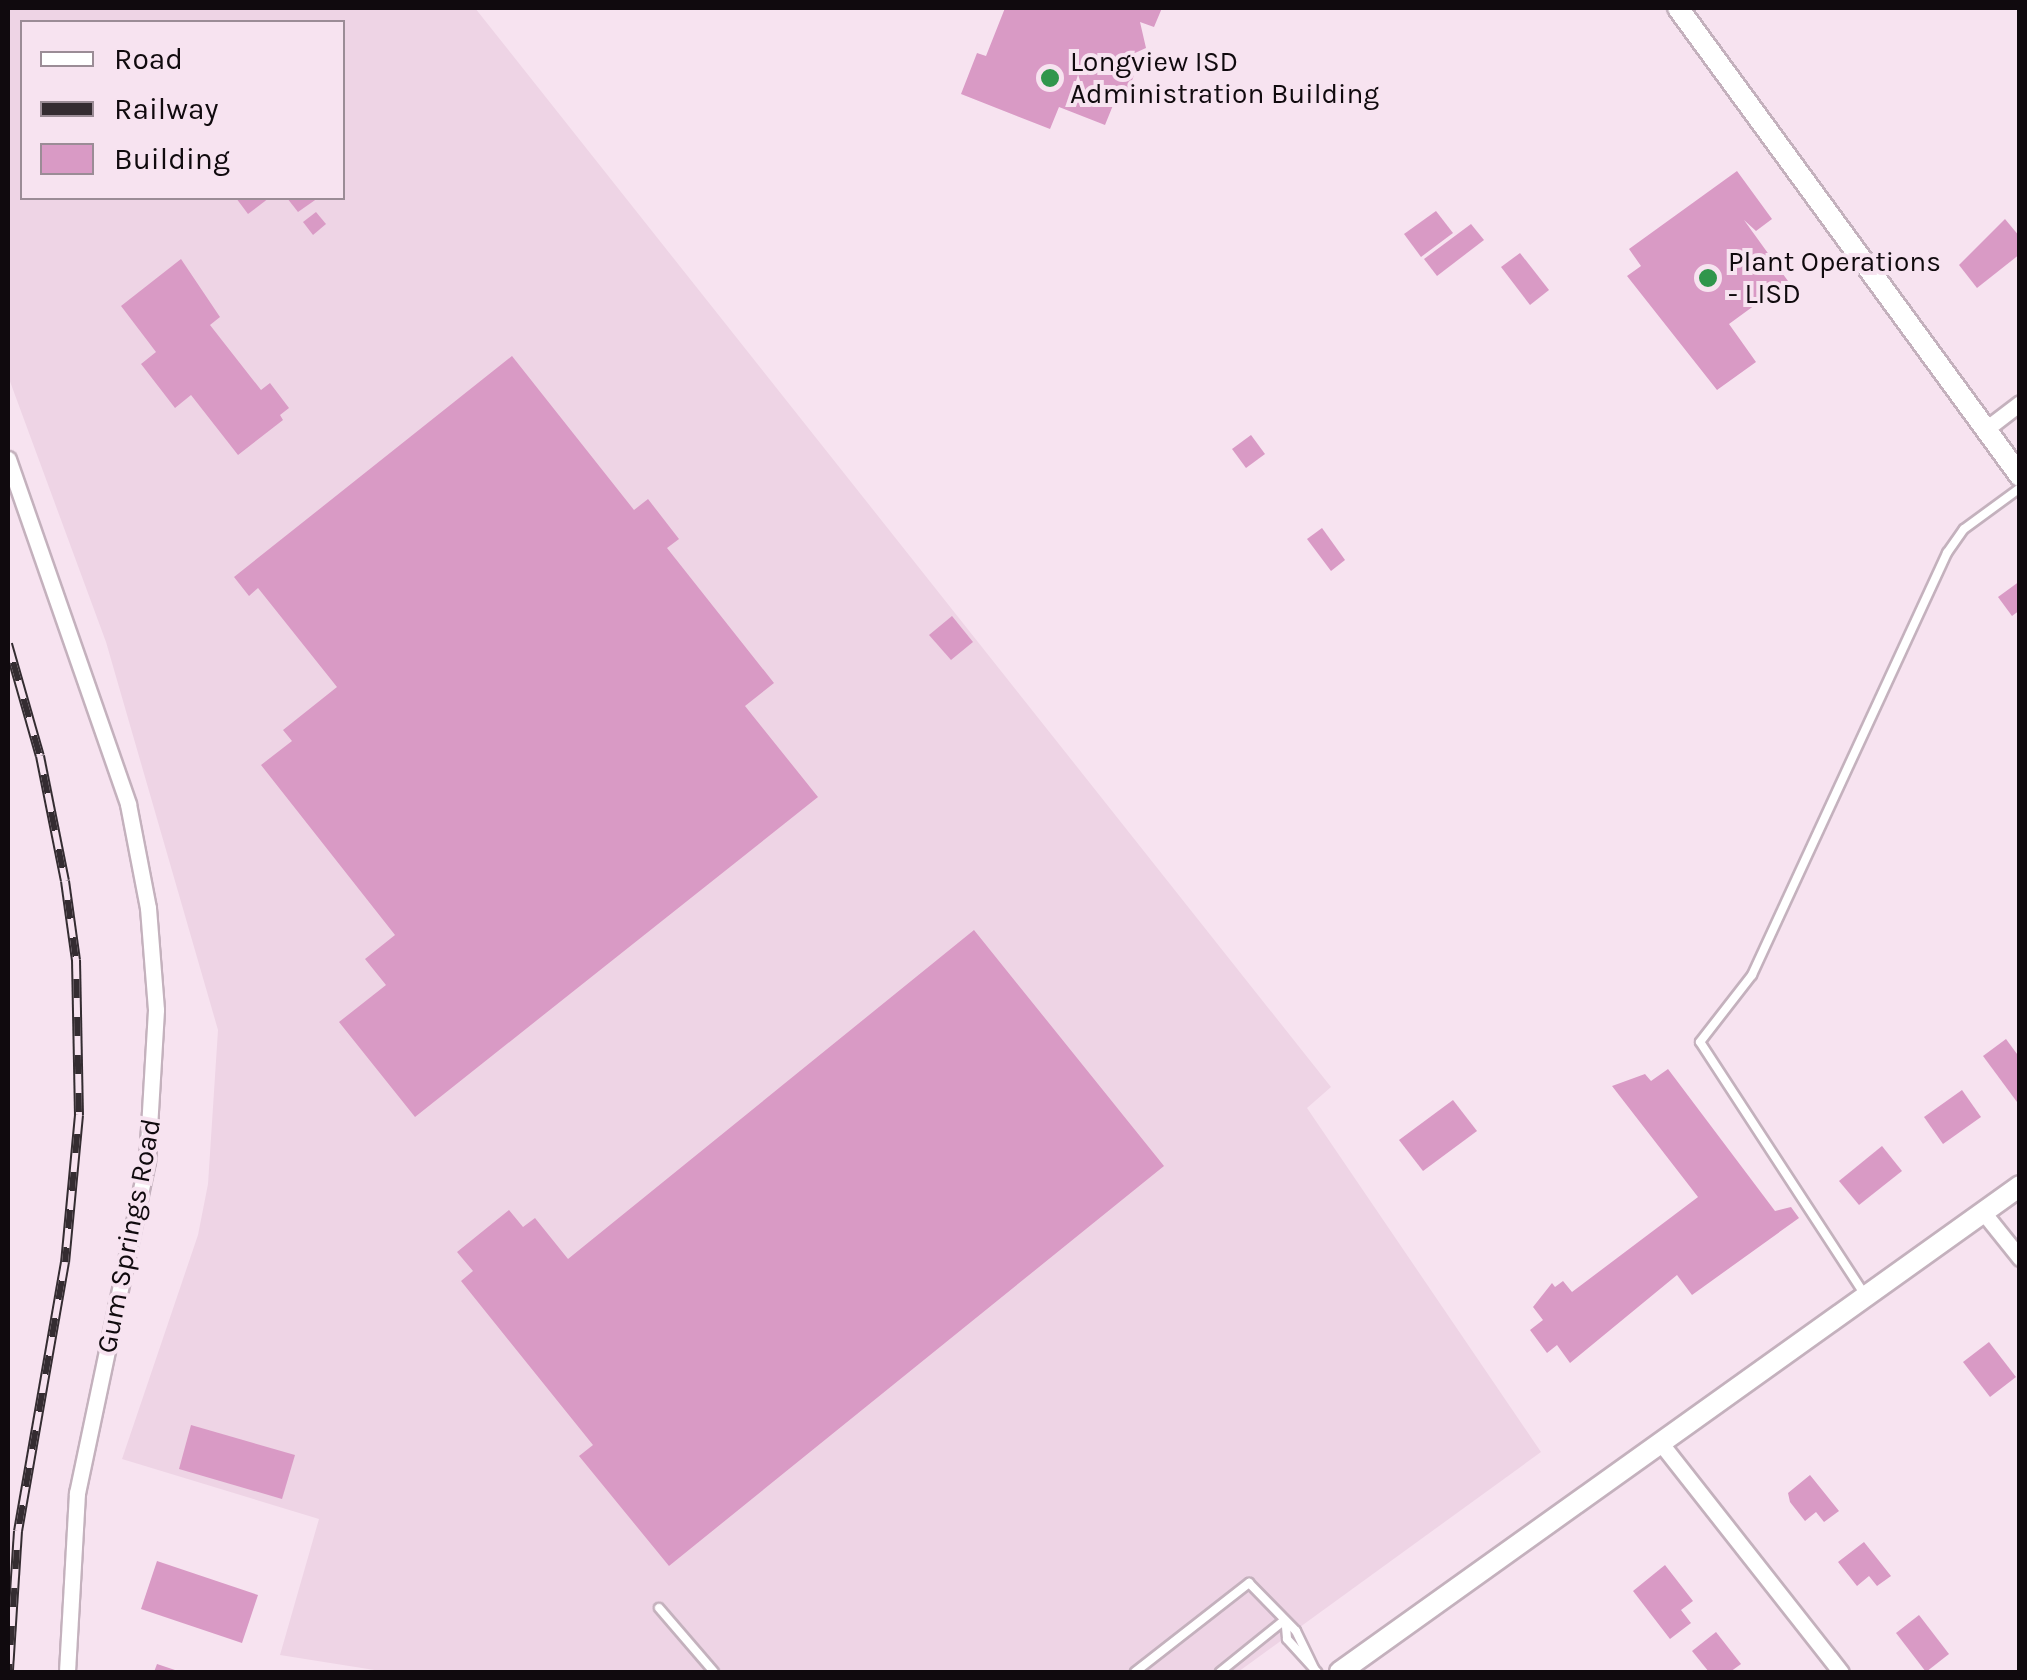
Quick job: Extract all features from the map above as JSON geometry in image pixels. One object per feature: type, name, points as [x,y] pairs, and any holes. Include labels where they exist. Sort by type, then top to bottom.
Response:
[{"type":"street","points":[[1678,8],[2020,476]]},
{"type":"street","points":[[1986,429],[2020,403]]},
{"type":"street","name":"Gum Springs Road","points":[[8,459],[128,804],[148,908],[156,1010],[147,1161],[78,1493],[67,1672]]},
{"type":"street","points":[[1340,1672],[2020,1186]]},
{"type":"street","points":[[1984,1212],[2020,1258]]},
{"type":"street","points":[[1660,1441],[1841,1672]]},
{"type":"lane","points":[[1866,1295],[1700,1042],[1752,976],[1946,552],[1964,530],[2020,488]]},
{"type":"lane","points":[[1135,1672],[1249,1583],[1284,1624],[1287,1639],[1315,1670]]},
{"type":"lane","points":[[658,1608],[714,1672]]},
{"type":"lane","points":[[1220,1672],[1284,1624]]},
{"type":"shaded area","points":[[8,8],[475,8],[1331,1087],[1307,1108],[1541,1452],[1238,1672],[387,1672],[280,1655],[319,1519],[122,1459],[198,1235],[208,1184],[218,1030],[106,642],[8,376]]},
{"type":"building","name":"Longview ISD Administration Building","points":[[1005,8],[1162,8],[1154,27],[1140,22],[1146,48],[1126,57],[1124,62],[1137,67],[1128,91],[1120,88],[1105,125],[1059,107],[1050,129],[961,94],[977,53],[986,56]]},
{"type":"building","name":"Plant Operations - LISD","points":[[1737,171],[1772,219],[1756,231],[1744,220],[1788,281],[1729,324],[1756,362],[1717,390],[1627,276],[1641,266],[1629,249]]},
{"type":"building","points":[[238,200],[266,200],[248,214]]},
{"type":"building","points":[[289,200],[315,200],[298,212]]},
{"type":"building","points":[[1436,211],[1453,233],[1421,257],[1404,234]]},
{"type":"building","points":[[316,212],[326,224],[313,235],[303,222]]},
{"type":"building","points":[[2005,219],[2020,237],[2020,254],[1977,288],[1959,265]]},
{"type":"building","points":[[1471,224],[1484,240],[1437,276],[1424,259]]},
{"type":"building","points":[[1520,253],[1549,290],[1530,305],[1501,267]]},
{"type":"building","points":[[181,259],[220,317],[210,325],[261,390],[270,383],[289,408],[280,415],[283,420],[238,455],[191,395],[175,408],[141,364],[156,352],[121,306]]},
{"type":"building","points":[[512,356],[634,510],[648,499],[679,539],[667,548],[774,683],[745,706],[818,797],[415,1117],[339,1022],[386,985],[365,959],[395,935],[261,765],[292,741],[283,730],[337,687],[258,588],[249,596],[234,577]]},
{"type":"building","points":[[1251,435],[1265,454],[1246,468],[1232,449]]},
{"type":"building","points":[[1322,528],[1345,560],[1331,571],[1307,539]]},
{"type":"building","points":[[2020,581],[2020,610],[2012,616],[1998,597]]},
{"type":"building","points":[[952,616],[973,642],[951,660],[929,635]]},
{"type":"building","points":[[974,930],[1164,1166],[669,1566],[579,1456],[593,1445],[461,1281],[473,1271],[457,1252],[509,1210],[523,1227],[535,1218],[568,1259]]},
{"type":"building","points":[[2006,1039],[2020,1058],[2017,1102],[1983,1056]]},
{"type":"building","points":[[1668,1069],[1775,1211],[1791,1207],[1799,1218],[1692,1295],[1677,1275],[1570,1363],[1557,1345],[1547,1353],[1530,1330],[1543,1320],[1533,1307],[1552,1283],[1555,1287],[1563,1281],[1572,1292],[1698,1197],[1612,1086],[1645,1074],[1651,1081]]},
{"type":"building","points":[[1962,1090],[1981,1117],[1943,1144],[1924,1117]]},
{"type":"building","points":[[1453,1100],[1477,1131],[1423,1171],[1399,1140]]},
{"type":"building","points":[[1882,1146],[1902,1171],[1859,1205],[1839,1181]]},
{"type":"building","points":[[1989,1342],[2016,1377],[1990,1397],[1963,1362]]},
{"type":"building","points":[[191,1425],[295,1455],[282,1499],[179,1469]]},
{"type":"building","points":[[1810,1475],[1839,1511],[1824,1522],[1816,1512],[1805,1521],[1790,1502],[1788,1493]]},
{"type":"building","points":[[1864,1542],[1891,1576],[1877,1586],[1869,1576],[1857,1586],[1838,1562]]},
{"type":"building","points":[[157,1561],[258,1595],[242,1643],[141,1609]]},
{"type":"building","points":[[1665,1565],[1693,1601],[1681,1610],[1691,1623],[1670,1639],[1633,1591]]},
{"type":"building","points":[[1919,1615],[1949,1654],[1926,1672],[1896,1633]]},
{"type":"building","points":[[1716,1632],[1741,1664],[1730,1672],[1709,1672],[1692,1651]]},
{"type":"building","points":[[157,1664],[181,1672],[154,1672]]},
{"type":"railway","points":[[8,644],[40,756],[65,881],[76,960],[79,1115],[65,1262],[18,1531],[9,1672]]},
{"type":"place","name":"Longview ISD Administration Building","points":[[1050,78]]},
{"type":"place","name":"Plant Operations - LISD","points":[[1708,278]]}]
